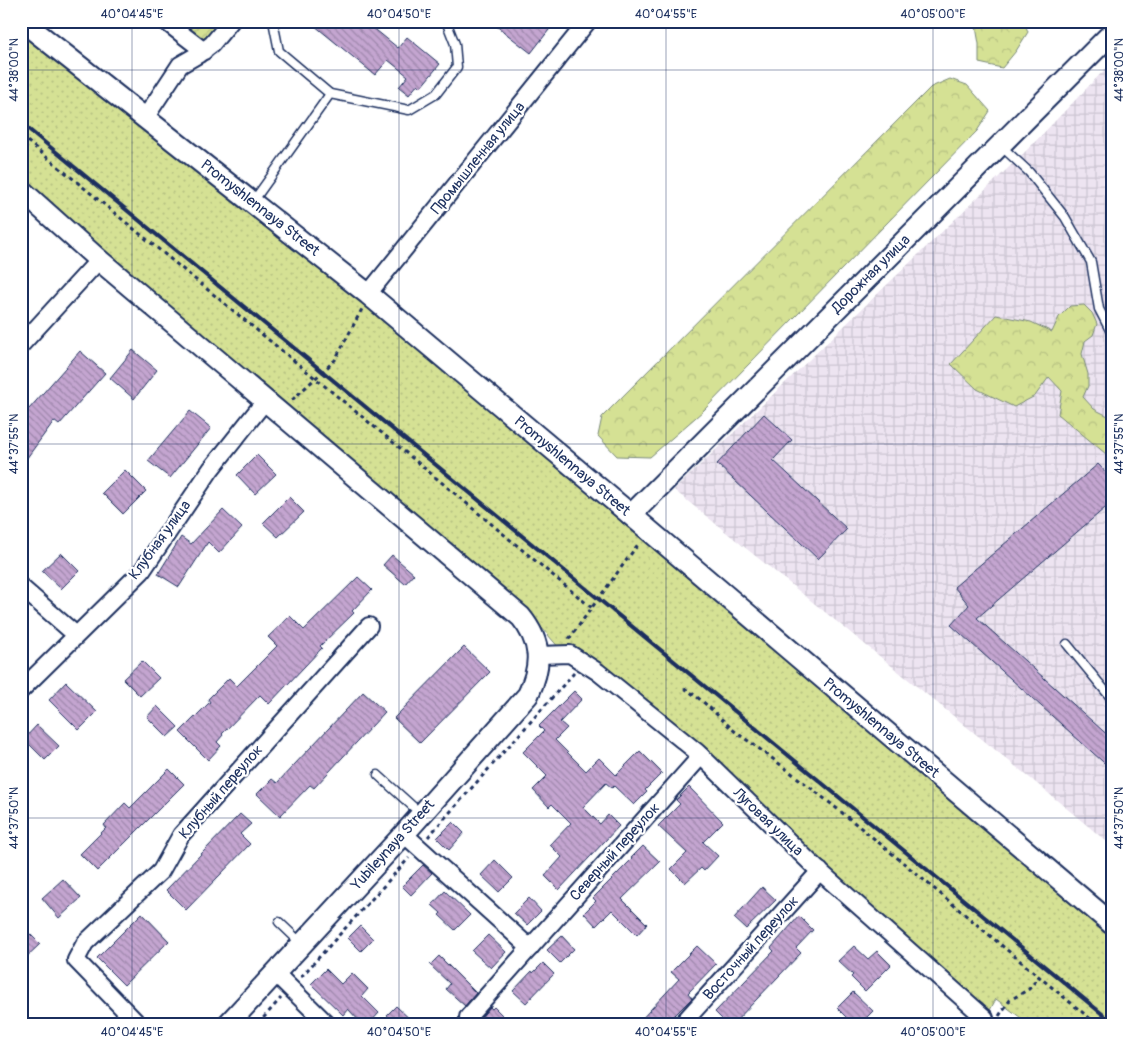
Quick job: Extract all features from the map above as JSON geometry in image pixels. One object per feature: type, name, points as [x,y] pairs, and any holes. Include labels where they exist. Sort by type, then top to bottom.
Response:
[{"type":"street","name":"Promyshlennaya Street","points":[[22,21],[369,295],[1112,924]]},
{"type":"street","points":[[165,21],[182,26],[204,51]]},
{"type":"street","points":[[145,118],[180,65],[204,51],[231,21]]},
{"type":"street","name":"Промышленная улица","points":[[369,295],[588,21]]},
{"type":"street","name":"Дорожная улица","points":[[631,515],[1112,33]]},
{"type":"street","points":[[21,190],[99,260],[520,617],[530,628],[538,655]]},
{"type":"street","points":[[21,346],[99,260]]},
{"type":"street","name":"Клубная улица","points":[[21,690],[142,571],[211,469],[272,407]]},
{"type":"street","points":[[21,586],[76,635]]},
{"type":"street","name":"Клубный переулок","points":[[138,1024],[76,960],[85,943],[161,871],[181,835],[368,626]]},
{"type":"street","name":"Луговая улица","points":[[538,655],[570,654],[598,672],[701,756],[820,872],[987,1022]]},
{"type":"street","name":"Yubileynaya Street","points":[[228,1024],[422,815],[528,695],[536,678],[538,655]]},
{"type":"street","name":"Северный переулок","points":[[468,1018],[701,756]]},
{"type":"street","points":[[404,834],[530,948]]},
{"type":"street","name":"Восточный переулок","points":[[682,1024],[820,872]]},
{"type":"street","points":[[275,973],[327,1024]]},
{"type":"lane","points":[[276,21],[274,26],[279,52],[330,94],[409,110],[436,94],[457,67],[455,44],[446,21]]},
{"type":"lane","points":[[252,203],[330,94]]},
{"type":"lane","points":[[1000,145],[1029,172],[1065,217],[1091,262],[1099,309],[1112,334]]},
{"type":"lane","points":[[1067,644],[1112,699]]},
{"type":"lane","points":[[378,775],[422,815]]},
{"type":"lane","points":[[279,922],[302,944]]},
{"type":"path","points":[[21,136],[592,608]]},
{"type":"path","points":[[272,407],[316,378],[335,360],[369,295]]},
{"type":"path","points":[[566,643],[648,530]]},
{"type":"path","points":[[684,688],[878,843],[1097,1024]]},
{"type":"path","points":[[987,1022],[1010,1000],[1029,989],[1039,977]]},
{"type":"shaded area","points":[[1112,62],[1112,846],[674,490],[1030,147]]},
{"type":"green space","points":[[164,21],[223,21],[198,50]]},
{"type":"green space","points":[[975,21],[1024,21],[1028,32],[1002,68],[979,63],[979,44]]},
{"type":"green space","points":[[21,32],[523,430],[1112,932],[1112,1024],[1029,1024],[996,999],[989,1012],[827,868],[560,649],[529,613],[91,241],[21,178]]},
{"type":"green space","points":[[950,79],[967,85],[990,111],[977,131],[703,411],[650,457],[617,456],[598,436],[602,417],[931,87]]},
{"type":"green space","points":[[1084,305],[1092,313],[1097,324],[1093,335],[1085,341],[1082,354],[1088,374],[1088,386],[1083,397],[1094,409],[1112,418],[1112,459],[1058,414],[1062,391],[1049,377],[1035,396],[1014,407],[977,389],[951,364],[996,315],[1031,322],[1052,332],[1059,317],[1070,306]]},
{"type":"building","points":[[309,21],[365,21],[398,48],[407,37],[440,64],[421,87],[418,84],[409,95],[399,87],[408,76],[388,60],[375,75]]},
{"type":"building","points":[[490,21],[556,21],[531,53]]},
{"type":"building","points":[[133,350],[157,370],[134,399],[110,378]]},
{"type":"building","points":[[80,351],[105,373],[59,425],[54,421],[21,466],[21,404],[29,409]]},
{"type":"building","points":[[190,411],[211,428],[170,478],[148,461]]},
{"type":"building","points":[[764,414],[792,440],[773,460],[847,529],[818,559],[717,464]]},
{"type":"building","points":[[257,455],[276,474],[255,494],[237,475]]},
{"type":"building","points":[[1098,464],[1112,479],[1112,502],[977,618],[1112,739],[1112,770],[951,625],[969,605],[954,587]]},
{"type":"building","points":[[125,470],[146,491],[123,514],[102,493]]},
{"type":"building","points":[[289,497],[304,512],[278,537],[263,523]]},
{"type":"building","points":[[223,510],[242,528],[219,553],[208,542],[179,587],[158,574],[181,537],[191,544]]},
{"type":"building","points":[[61,553],[79,571],[61,589],[42,571]]},
{"type":"building","points":[[392,555],[414,574],[405,584],[383,565]]},
{"type":"building","points":[[358,577],[372,590],[352,611],[354,613],[320,646],[322,648],[269,704],[260,695],[222,734],[217,742],[221,746],[208,760],[180,732],[210,702],[208,699],[229,678],[237,686],[277,646],[268,637],[290,616],[304,630]]},
{"type":"building","points":[[464,647],[490,672],[420,743],[394,718]]},
{"type":"building","points":[[142,661],[159,678],[140,696],[123,679]]},
{"type":"building","points":[[66,682],[97,712],[79,730],[49,700]]},
{"type":"building","points":[[574,691],[582,699],[560,722],[567,728],[555,740],[586,771],[599,758],[616,775],[640,751],[662,773],[645,790],[647,792],[634,805],[614,786],[612,788],[606,783],[583,807],[600,824],[608,815],[619,826],[559,890],[545,876],[562,857],[550,845],[571,823],[552,804],[549,807],[533,790],[547,776],[523,752],[544,731],[539,726]]},
{"type":"building","points":[[363,692],[385,712],[314,788],[310,785],[280,816],[257,794],[272,779],[277,783]]},
{"type":"building","points":[[157,706],[178,727],[167,737],[147,717]]},
{"type":"building","points":[[37,725],[59,746],[45,760],[24,739]]},
{"type":"building","points":[[169,769],[184,784],[97,871],[80,854],[106,828],[104,825],[125,803],[130,808]]},
{"type":"building","points":[[689,787],[723,822],[703,842],[718,856],[704,871],[701,868],[685,883],[671,869],[687,853],[658,826],[680,804],[676,800]]},
{"type":"building","points":[[240,814],[251,824],[240,834],[250,844],[186,910],[166,890]]},
{"type":"building","points":[[453,822],[464,833],[449,850],[437,838]]},
{"type":"building","points":[[643,846],[660,862],[622,899],[647,924],[637,935],[612,910],[596,926],[584,913],[596,901],[593,898]]},
{"type":"building","points":[[495,860],[513,878],[499,892],[481,875]]},
{"type":"building","points":[[423,865],[432,873],[411,895],[402,886]]},
{"type":"building","points":[[63,879],[81,898],[59,918],[42,898]]},
{"type":"building","points":[[762,887],[776,900],[746,929],[734,918]]},
{"type":"building","points":[[445,891],[470,915],[455,930],[439,915],[441,913],[432,905]]},
{"type":"building","points":[[529,898],[541,911],[527,925],[514,913]]},
{"type":"building","points":[[142,913],[169,941],[124,985],[97,958]]},
{"type":"building","points":[[799,916],[813,930],[796,948],[801,953],[733,1024],[727,1024],[715,1012],[774,951],[771,948]]},
{"type":"building","points":[[21,925],[40,944],[21,962]]},
{"type":"building","points":[[360,926],[373,939],[361,951],[348,938]]},
{"type":"building","points":[[488,935],[506,952],[491,968],[472,951]]},
{"type":"building","points":[[562,936],[574,949],[560,963],[547,950]]},
{"type":"building","points":[[697,946],[716,964],[688,993],[692,998],[666,1024],[637,1024],[679,979],[671,972]]},
{"type":"building","points":[[854,946],[868,959],[877,951],[891,965],[865,991],[851,977],[853,975],[838,961]]},
{"type":"building","points":[[439,956],[476,993],[465,1006],[446,989],[450,984],[430,965]]},
{"type":"building","points":[[543,963],[554,974],[526,1003],[513,991],[532,971],[533,973]]},
{"type":"building","points":[[326,969],[341,984],[352,973],[368,989],[362,996],[379,1013],[369,1024],[362,1024],[348,1009],[343,1015],[311,984]]},
{"type":"building","points":[[853,992],[873,1011],[860,1024],[853,1024],[837,1008]]},
{"type":"building","points":[[396,1006],[415,1024],[396,1024],[387,1015]]},
{"type":"building","points":[[490,1007],[492,1009],[494,1007],[511,1024],[483,1024],[479,1020]]},
{"type":"railway","points":[[21,123],[1112,1022]]}]
